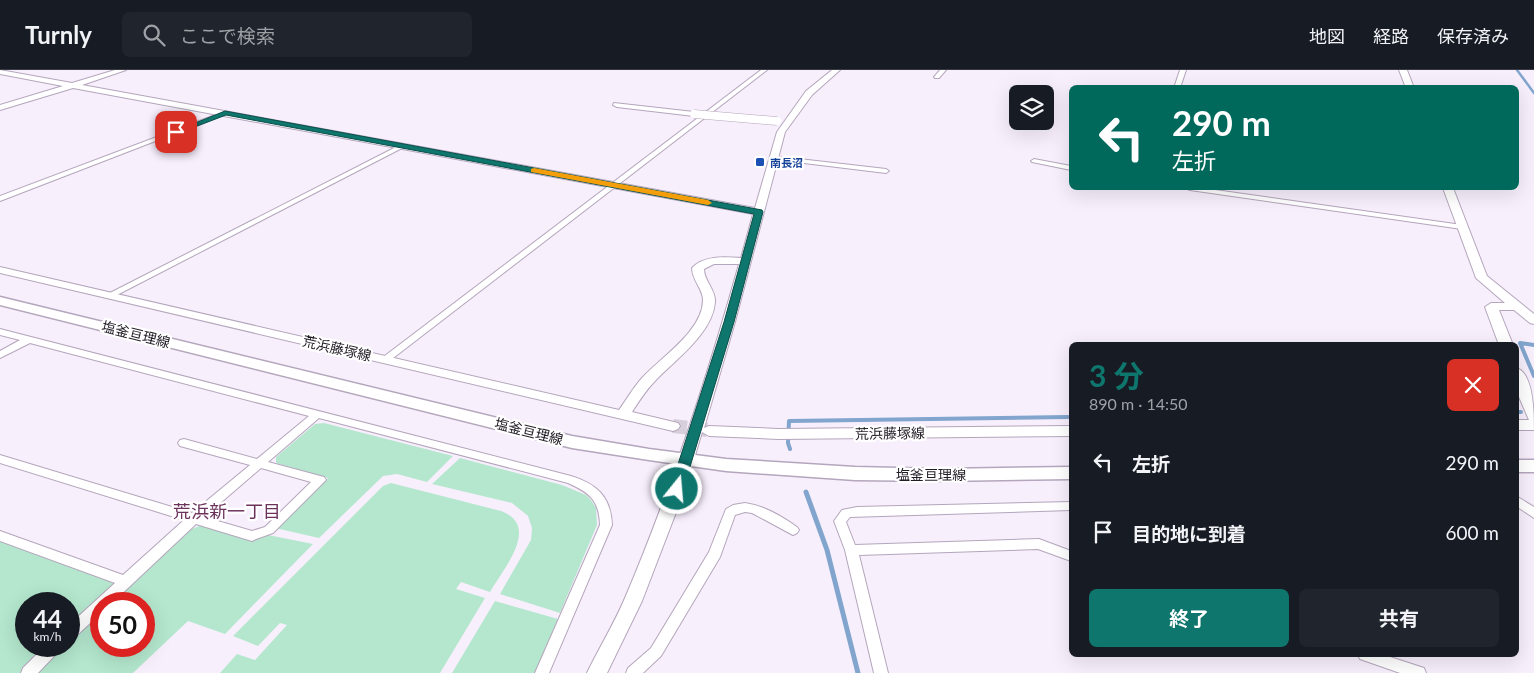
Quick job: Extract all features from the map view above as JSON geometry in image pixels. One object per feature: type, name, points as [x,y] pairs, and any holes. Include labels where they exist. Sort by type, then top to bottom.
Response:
[{"type":"main road","name":"塩釜亘理線","points":[[0,301],[572,442],[736,466],[881,473],[1069,473]]},
{"type":"main road","points":[[1519,466],[1534,466]]},
{"type":"street","points":[[0,108],[122,70]]},
{"type":"street","points":[[385,360],[764,70]]},
{"type":"street","points":[[597,673],[637,592],[677,489],[729,322],[783,121],[815,87],[836,70]]},
{"type":"street","points":[[937,76],[943,70]]},
{"type":"street","points":[[1178,85],[1183,70]]},
{"type":"street","points":[[1403,70],[1409,85]]},
{"type":"street","points":[[0,72],[759,212]]},
{"type":"street","points":[[617,105],[694,114],[783,121]]},
{"type":"street","points":[[0,199],[225,113]]},
{"type":"street","points":[[110,295],[402,146]]},
{"type":"street","points":[[773,158],[886,171]]},
{"type":"street","points":[[1034,160],[1069,168]]},
{"type":"street","points":[[1204,190],[1462,227]]},
{"type":"street","points":[[1449,190],[1482,278],[1534,320]]},
{"type":"street","points":[[623,415],[650,378],[685,345],[701,323],[709,301],[707,290],[698,274],[698,268],[705,263],[713,261],[745,262]]},
{"type":"street","name":"荒浜藤塚線","points":[[0,270],[673,426]]},
{"type":"street","points":[[1505,342],[1491,306],[1516,306]]},
{"type":"street","points":[[0,332],[570,480],[585,486],[596,493],[606,512],[606,525],[568,617],[542,673]]},
{"type":"street","points":[[0,355],[28,340]]},
{"type":"street","points":[[1519,380],[1534,417]]},
{"type":"street","points":[[80,623],[193,519],[318,414]]},
{"type":"street","points":[[1519,425],[1534,425]]},
{"type":"street","name":"荒浜藤塚線","points":[[709,430],[779,434],[1069,431]]},
{"type":"street","points":[[0,459],[252,536],[269,530],[320,480],[184,444]]},
{"type":"street","points":[[1519,502],[1534,513]]},
{"type":"street","points":[[880,673],[851,550],[840,521],[846,513],[857,511],[1069,506]]},
{"type":"street","points":[[632,673],[656,652],[715,553],[730,512],[733,509],[738,507],[758,509],[793,530]]},
{"type":"street","points":[[0,536],[124,581]]},
{"type":"street","points":[[851,550],[1039,544],[1069,555]]},
{"type":"street","points":[[28,673],[45,657]]},
{"type":"street","points":[[1372,657],[1419,673]]},
{"type":"green space","points":[[324,423],[453,456],[427,482],[397,474],[383,476],[319,538],[275,528],[328,478],[276,463],[276,457],[315,424]]},
{"type":"green space","points":[[460,458],[562,485],[586,495],[591,500],[596,508],[597,525],[560,613],[500,594],[531,540],[532,528],[528,516],[512,503],[432,484]]},
{"type":"green space","points":[[391,483],[501,511],[513,518],[518,527],[519,537],[516,548],[490,592],[461,582],[456,589],[485,598],[440,673],[220,673],[237,654],[255,660],[287,625],[280,623],[258,646],[233,636],[383,486]]},
{"type":"green space","points":[[202,525],[313,544],[225,634],[188,621],[155,652],[155,592],[120,592],[189,530]]},
{"type":"green space","points":[[0,540],[113,581],[113,587],[108,592],[90,592],[90,609],[80,618],[80,592],[15,592],[15,657],[38,657],[21,673],[0,673]]},
{"type":"green space","points":[[495,601],[558,619],[535,673],[452,673]]},
{"type":"green space","points":[[90,620],[90,657],[150,657],[133,673],[34,673],[51,657],[80,657],[80,629]]},
{"type":"waterway","points":[[1517,70],[1534,93]]},
{"type":"waterway","points":[[1534,345],[1520,343],[1534,376]]},
{"type":"waterway","points":[[790,449],[788,443],[789,421],[1068,417]]},
{"type":"waterway","points":[[806,492],[827,550],[858,673]]},
{"type":"tunnel","points":[[673,426],[707,430]]},
{"type":"slow traffic","points":[[534,171],[708,203]]},
{"type":"place","name":"南長沼","points":[[760,162]]},
{"type":"district","name":"荒浜新一丁目","points":[[227,511]]},
{"type":"route","points":[[176,132],[225,113],[759,212],[729,322],[677,489]]}]
